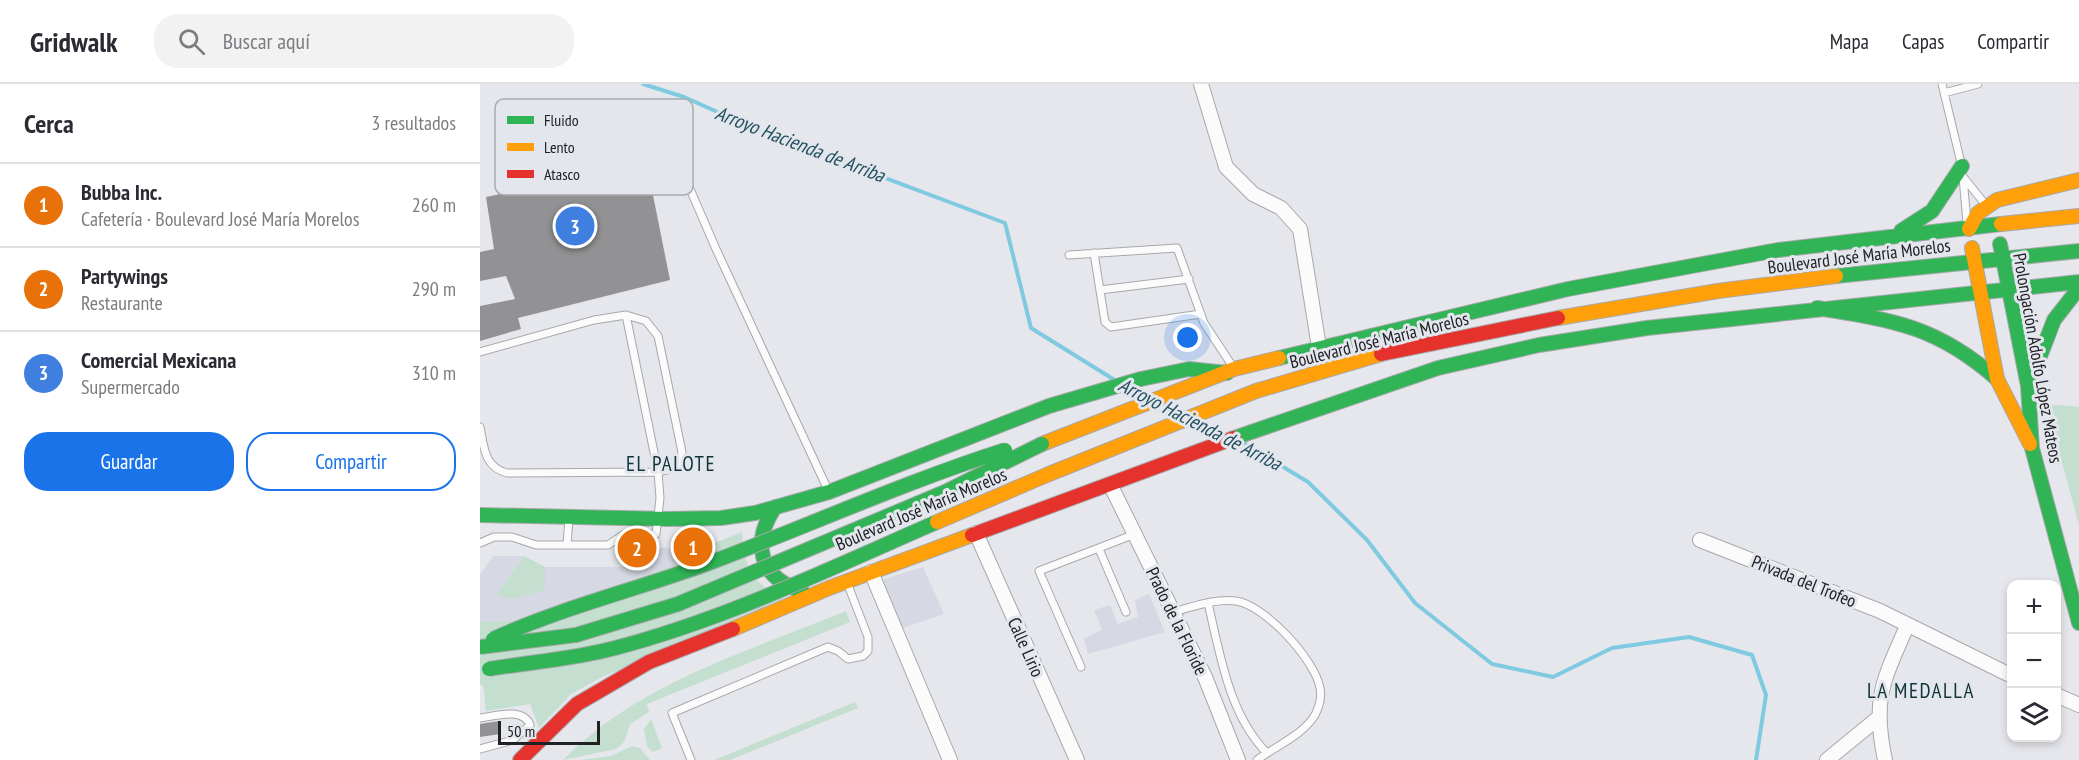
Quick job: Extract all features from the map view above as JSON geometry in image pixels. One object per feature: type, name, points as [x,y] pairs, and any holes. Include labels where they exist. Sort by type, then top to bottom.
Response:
[{"type":"main road","points":[[1888,235],[1919,222],[1932,211],[1962,171]]},
{"type":"main road","points":[[1986,206],[2014,195],[2079,180]]},
{"type":"main road","name":"Boulevard José María Morelos","points":[[480,646],[576,635],[634,620],[678,604],[945,492],[1042,444],[1230,371],[1319,347],[1661,270],[1888,235],[1969,228],[1978,213],[1986,206]]},
{"type":"main road","points":[[2032,448],[1997,379],[1969,228],[2079,216]]},
{"type":"main road","name":"Prolongación Adolfo López Mateos","points":[[1995,225],[2010,289],[2028,386],[2032,448],[2079,624]]},
{"type":"main road","points":[[2003,258],[2079,251]]},
{"type":"main road","name":"Boulevard José María Morelos","points":[[480,670],[548,662],[613,649],[735,609],[1164,425],[1277,384],[1347,363],[1590,311],[1789,282],[2003,258]]},
{"type":"main road","points":[[520,760],[577,704],[611,682],[649,662],[871,572],[1278,422],[1438,368],[1584,337],[1817,308],[2079,282]]},
{"type":"main road","points":[[2028,386],[2050,328],[2060,310],[2079,288]]},
{"type":"main road","points":[[1817,308],[1903,322],[1939,335],[1970,355],[1997,379]]},
{"type":"main road","points":[[1993,364],[2010,354],[2017,344],[2018,336]]},
{"type":"main road","points":[[1970,355],[1993,364]]},
{"type":"main road","points":[[1347,363],[1438,368]]},
{"type":"main road","name":"Boulevard José María Morelos","points":[[480,515],[569,518],[721,518],[775,507],[829,492],[1049,406],[1141,379],[1190,369],[1230,371]]},
{"type":"main road","points":[[480,646],[539,619],[673,576],[971,460],[1005,450],[1042,444]]},
{"type":"main road","points":[[775,507],[761,531],[760,550],[767,568],[780,583],[799,591],[819,591],[829,588]]},
{"type":"street","points":[[1201,84],[1226,167],[1253,194],[1281,208],[1300,228],[1319,347]]},
{"type":"street","name":"Prado de la Floride","points":[[1110,484],[1205,677],[1238,760]]},
{"type":"street","name":"Calle Lirio","points":[[976,533],[1077,760]]},
{"type":"street","name":"Privada del Trofeo","points":[[1700,540],[1880,611],[2007,674]]},
{"type":"street","points":[[871,572],[950,760]]},
{"type":"street","points":[[1885,760],[1877,720],[1879,698],[1907,626]]},
{"type":"street","points":[[2061,697],[2079,705]]},
{"type":"street","points":[[1827,760],[1877,720]]},
{"type":"lane","name":"Prolongación Adolfo López Mateos","points":[[1942,84],[1962,171],[1969,228]]},
{"type":"lane","points":[[1944,93],[1978,84]]},
{"type":"lane","name":"Prolongación Adolfo López Mateos","points":[[1962,171],[1986,206],[1995,225]]},
{"type":"lane","points":[[693,195],[829,492]]},
{"type":"lane","points":[[1069,255],[1178,248],[1201,314],[1230,371]]},
{"type":"lane","points":[[1094,253],[1105,322],[1111,327],[1201,314]]},
{"type":"lane","points":[[1100,290],[1189,279]]},
{"type":"lane","points":[[480,543],[494,537],[512,537],[536,545],[608,545],[623,535],[656,534],[660,498],[658,472],[626,315]]},
{"type":"lane","points":[[480,352],[594,320],[626,315],[638,317],[650,324],[658,336],[682,458],[681,464],[675,469],[658,472],[507,473],[492,467],[488,462],[480,427]]},
{"type":"lane","points":[[567,545],[569,518]]},
{"type":"lane","points":[[1082,667],[1039,571],[1135,534]]},
{"type":"lane","points":[[1099,549],[1126,612]]},
{"type":"lane","points":[[691,760],[672,713],[828,647],[848,659],[862,656],[868,651],[868,637],[847,581]]},
{"type":"lane","points":[[1173,612],[1208,603],[1236,601],[1252,606],[1287,635],[1315,674],[1320,688],[1320,699],[1315,714],[1302,730],[1257,760]]},
{"type":"lane","points":[[1208,603],[1231,690],[1246,727],[1267,753]]},
{"type":"lane","points":[[480,718],[516,714],[524,717],[530,725],[513,740],[480,749]]},
{"type":"shaded area","points":[[677,542],[698,542],[698,557],[511,621],[480,622],[480,575],[493,556],[524,556],[496,595],[512,599],[544,590],[545,567],[626,567],[626,548],[676,548]]},
{"type":"shaded area","points":[[923,567],[944,614],[900,629],[881,580]]},
{"type":"shaded area","points":[[1149,594],[1165,632],[1088,654],[1084,638],[1102,630],[1094,610],[1110,605],[1118,624],[1138,617],[1135,600]]},
{"type":"green space","points":[[2046,404],[2079,407],[2079,525]]},
{"type":"green space","points":[[742,532],[745,555],[751,572],[763,586],[783,599],[602,677],[571,694],[539,728],[530,704],[486,711],[483,685],[480,685],[480,622],[511,621],[710,553],[710,545]]},
{"type":"green space","points":[[524,556],[545,567],[545,590],[512,599],[496,595]]},
{"type":"green space","points":[[846,611],[850,622],[647,704],[649,712],[630,724],[624,742],[616,749],[563,760],[593,733],[625,710],[660,690],[734,655]]},
{"type":"green space","points":[[855,702],[858,708],[730,760],[714,760]]},
{"type":"green space","points":[[651,719],[662,748],[653,752],[647,747],[644,729]]},
{"type":"green space","points":[[632,746],[640,748],[650,760],[581,760],[611,756]]},
{"type":"building","points":[[496,195],[653,195],[670,280],[518,318],[521,329],[480,341],[480,306],[515,299],[506,276],[480,281],[480,252],[494,249],[486,197]]},
{"type":"building","points":[[499,721],[500,734],[480,737],[480,724]]},
{"type":"waterway","name":"Arroyo Hacienda de Arriba","points":[[643,84],[688,99]]},
{"type":"waterway","name":"Arroyo Hacienda de Arriba","points":[[693,101],[760,131],[1005,223],[1031,328],[1113,379]]},
{"type":"waterway","name":"Arroyo Hacienda de Arriba","points":[[1198,421],[1223,433]]},
{"type":"waterway","name":"Arroyo Hacienda de Arriba","points":[[1244,443],[1308,482],[1367,540],[1415,603],[1492,664],[1553,677],[1612,648],[1689,637],[1752,655],[1766,695],[1756,760]]},
{"type":"traffic: fast","points":[[1901,231],[1932,211],[1962,166]]},
{"type":"traffic: fast","points":[[1279,358],[1568,289],[1778,250],[2001,224]]},
{"type":"traffic: fast","points":[[2000,244],[2028,386],[2032,448],[2079,623]]},
{"type":"traffic: fast","points":[[1836,276],[2079,251]]},
{"type":"traffic: fast","points":[[1438,368],[1539,345],[1647,328],[2079,282]]},
{"type":"traffic: fast","points":[[2029,385],[2054,320],[2079,288]]},
{"type":"traffic: fast","points":[[1817,308],[1892,322],[1934,336],[1975,361],[1997,379]]},
{"type":"traffic: fast","points":[[1234,438],[1438,368]]},
{"type":"traffic: fast","points":[[480,515],[668,519],[721,518],[755,513],[829,492],[1049,406],[1141,379],[1189,369],[1227,373]]},
{"type":"traffic: fast","points":[[480,647],[576,635],[678,604],[945,492],[1042,444]]},
{"type":"traffic: fast","points":[[493,639],[546,617],[685,572],[894,490],[1005,450]]},
{"type":"traffic: fast","points":[[775,507],[763,533],[763,558],[776,577],[802,591]]},
{"type":"traffic: fast","points":[[489,669],[584,655],[697,623],[738,608],[937,522]]},
{"type":"traffic: slow","points":[[1969,229],[1978,213],[1997,200],[2079,180]]},
{"type":"traffic: slow","points":[[2001,224],[2079,216]]},
{"type":"traffic: slow","points":[[1972,248],[1997,379],[2030,444]]},
{"type":"traffic: slow","points":[[1558,318],[1718,291],[1836,276]]},
{"type":"traffic: slow","points":[[1049,474],[1256,391],[1381,354]]},
{"type":"traffic: slow","points":[[1042,444],[1234,369],[1279,358]]},
{"type":"traffic: slow","points":[[937,522],[1049,474]]},
{"type":"traffic: slow","points":[[733,629],[829,588],[972,535]]},
{"type":"traffic: jam","points":[[1381,354],[1558,318]]},
{"type":"traffic: jam","points":[[972,535],[1234,438]]},
{"type":"traffic: jam","points":[[520,760],[577,704],[649,662],[733,629]]},
{"type":"place","name":"Comercial Mexicana","points":[[575,226]]},
{"type":"place","name":"Bubba Inc.","points":[[693,547]]},
{"type":"place","name":"Partywings","points":[[637,548]]},
{"type":"district","name":"EL PALOTE","points":[[671,463]]},
{"type":"district","name":"LA MEDALLA","points":[[1921,690]]}]
